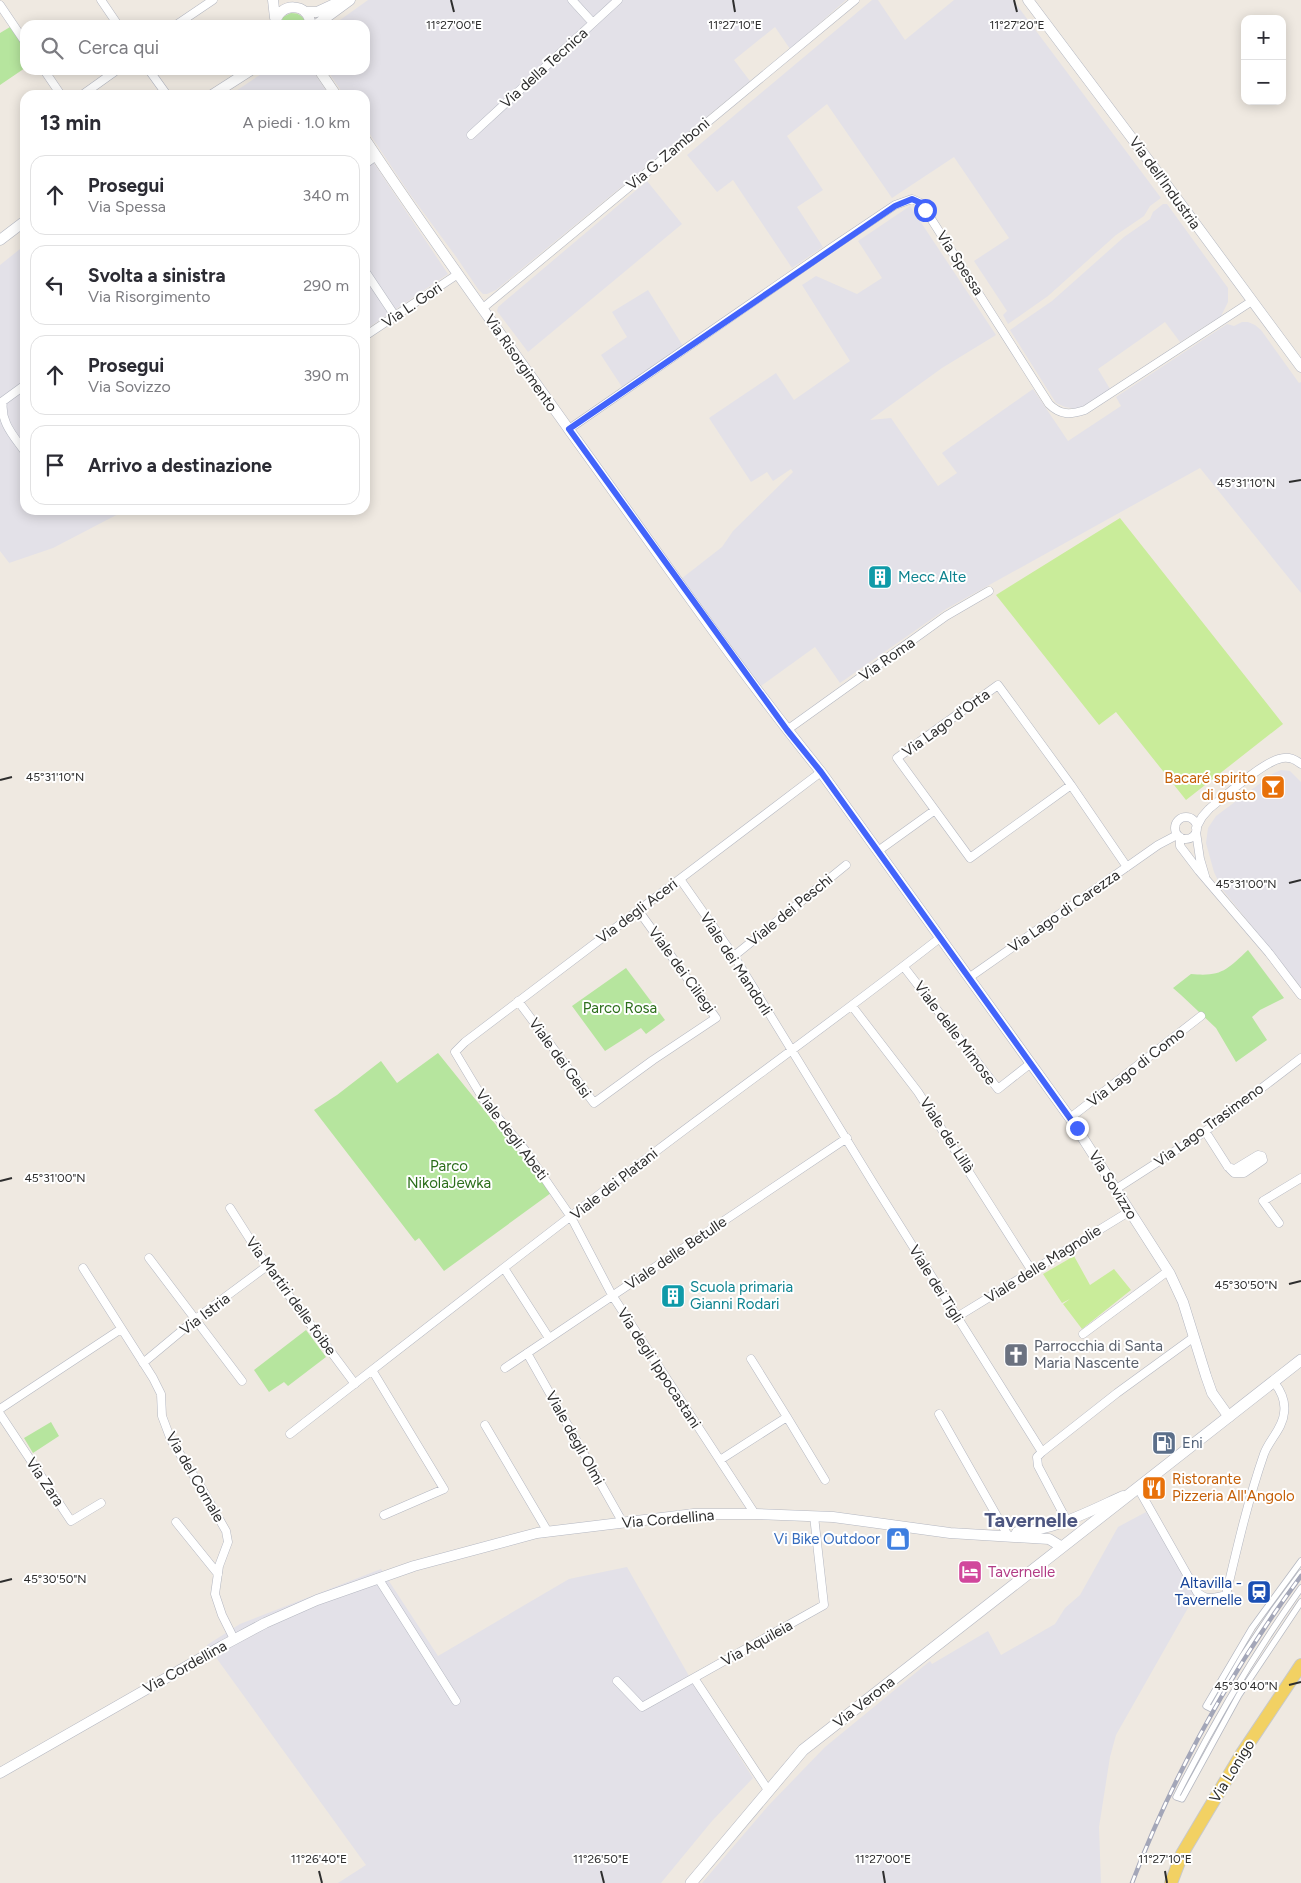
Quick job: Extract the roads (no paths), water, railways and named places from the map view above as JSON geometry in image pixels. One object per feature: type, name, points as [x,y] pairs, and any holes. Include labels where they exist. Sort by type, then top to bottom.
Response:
[{"type":"main road","name":"Via Verona","points":[[691,1883],[803,1750],[1301,1360]]},
{"type":"main road","name":"Via Lonigo","points":[[1171,1883],[1182,1854],[1241,1755],[1301,1665]]},
{"type":"street","points":[[101,0],[115,20]]},
{"type":"street","points":[[183,20],[213,0]]},
{"type":"street","points":[[273,0],[275,20]]},
{"type":"street","points":[[279,0],[290,7]]},
{"type":"street","points":[[276,20],[282,10],[290,7],[306,12],[317,12],[344,0]]},
{"type":"street","points":[[323,20],[350,0]]},
{"type":"street","points":[[572,0],[593,23]]},
{"type":"street","name":"Via della Tecnica","points":[[471,135],[618,0]]},
{"type":"street","name":"Via G. Zamboni","points":[[483,308],[855,0]]},
{"type":"street","name":"Via dell'Industria","points":[[1028,0],[1150,161],[1301,367]]},
{"type":"street","points":[[0,5],[20,35]]},
{"type":"street","points":[[306,12],[310,20]]},
{"type":"street","points":[[47,75],[58,90]]},
{"type":"street","points":[[89,90],[110,75]]},
{"type":"street","points":[[153,75],[163,90]]},
{"type":"street","points":[[228,84],[236,75]]},
{"type":"street","points":[[219,90],[242,75]]},
{"type":"street","points":[[323,75],[333,90]]},
{"type":"street","name":"Via Risorgimento","points":[[370,149],[569,429],[787,730]]},
{"type":"street","points":[[370,160],[376,156]]},
{"type":"street","name":"Via Spessa","points":[[569,429],[863,227],[895,206],[912,199],[921,203],[1045,397],[1060,412],[1074,414],[1085,410],[1252,302]]},
{"type":"street","points":[[0,240],[20,225]]},
{"type":"street","name":"Via L. Gori","points":[[370,333],[458,274]]},
{"type":"street","points":[[370,278],[395,316]]},
{"type":"street","points":[[20,389],[3,401],[1,411],[2,419],[20,445]]},
{"type":"street","name":"Via Roma","points":[[787,730],[942,619],[989,591]]},
{"type":"street","name":"Via Lago d'Orta","points":[[1071,785],[970,858],[897,758],[998,685],[1071,785],[1127,867]]},
{"type":"street","name":"Via Sovizzo","points":[[787,730],[821,772],[970,977],[1070,1118],[1116,1189],[1168,1271],[1183,1302],[1212,1392],[1229,1416]]},
{"type":"street","points":[[1177,833],[1191,838],[1202,817],[1209,809],[1256,772],[1278,759],[1291,758],[1301,764]]},
{"type":"street","name":"Via degli Aceri","points":[[455,1052],[518,1001],[821,772]]},
{"type":"street","points":[[1209,809],[1180,818],[1175,824],[1180,846],[1199,871],[1270,953],[1301,995]]},
{"type":"street","points":[[878,851],[935,810]]},
{"type":"street","points":[[1188,817],[1194,821],[1200,859],[1205,876]]},
{"type":"street","name":"Via Lago di Carezza","points":[[970,977],[1177,833]]},
{"type":"street","name":"Viale dei Peschi","points":[[734,956],[846,864]]},
{"type":"street","name":"Viale dei Mandorli","points":[[680,879],[734,956],[791,1050]]},
{"type":"street","name":"Viale dei Ciliegi","points":[[638,910],[716,1018],[653,1060]]},
{"type":"street","name":"Viale dei Platani","points":[[290,1434],[504,1268],[791,1050],[904,967],[941,937]]},
{"type":"street","name":"Viale delle Mimose","points":[[904,967],[998,1089],[1031,1063]]},
{"type":"street","name":"Viale dei Gelsi","points":[[518,1001],[594,1104],[653,1060]]},
{"type":"street","name":"Viale dei Lillà","points":[[852,1006],[918,1092],[1032,1271]]},
{"type":"street","name":"Via Lago di Como","points":[[1070,1118],[1201,1016]]},
{"type":"street","name":"Viale dei Tigli","points":[[791,1050],[1042,1452]]},
{"type":"street","name":"Viale degli Abeti","points":[[455,1052],[485,1102],[525,1150],[571,1217]]},
{"type":"street","name":"Via Lago Trasimeno","points":[[1116,1189],[1205,1131],[1301,1058]]},
{"type":"street","points":[[1205,1131],[1228,1167]]},
{"type":"street","name":"Viale delle Betulle","points":[[505,1368],[847,1138]]},
{"type":"street","points":[[1279,1223],[1263,1201],[1301,1178]]},
{"type":"street","name":"Via Martiri delle foibe","points":[[230,1208],[267,1266],[355,1384]]},
{"type":"street","name":"Viale delle Magnolie","points":[[957,1317],[1130,1211]]},
{"type":"street","name":"Via degli Ippocastani","points":[[571,1217],[612,1295],[755,1514]]},
{"type":"street","points":[[149,1258],[242,1381]]},
{"type":"street","name":"Via Istria","points":[[143,1363],[195,1320],[267,1266]]},
{"type":"street","name":"Via del Cornale","points":[[83,1268],[153,1378],[161,1394],[162,1416],[170,1440],[202,1487],[226,1531],[228,1542],[219,1566],[215,1594],[217,1604],[234,1639]]},
{"type":"street","points":[[504,1268],[549,1338]]},
{"type":"street","points":[[1083,1334],[1168,1271]]},
{"type":"street","points":[[0,1409],[121,1329]]},
{"type":"street","points":[[1067,1521],[1038,1466],[1038,1457],[1117,1393],[1194,1337]]},
{"type":"street","name":"Viale degli Olmi","points":[[527,1353],[623,1522]]},
{"type":"street","points":[[751,1359],[825,1480]]},
{"type":"street","points":[[372,1370],[444,1489],[384,1515]]},
{"type":"street","points":[[1136,1490],[1152,1513],[1197,1592],[1203,1597],[1214,1598],[1226,1594],[1264,1452],[1284,1416],[1285,1405],[1281,1391],[1274,1382]]},
{"type":"street","name":"Via Zara","points":[[0,1414],[71,1521],[101,1504]]},
{"type":"street","points":[[939,1414],[1006,1532]]},
{"type":"street","points":[[720,1460],[788,1417]]},
{"type":"street","points":[[485,1425],[548,1532]]},
{"type":"street","name":"Via Cordellina","points":[[964,1534],[1029,1531],[1067,1521],[1136,1490]]},
{"type":"street","name":"Via Cordellina","points":[[0,1773],[234,1639],[316,1600],[414,1566],[537,1533],[694,1514],[833,1516],[964,1534],[1049,1538],[1062,1547]]},
{"type":"street","name":"Via Aquileia","points":[[617,1681],[642,1706],[824,1605],[814,1516]]},
{"type":"street","points":[[176,1522],[218,1574]]},
{"type":"street","points":[[1301,1561],[1252,1628],[1206,1706],[1212,1709],[1246,1651],[1301,1574]]},
{"type":"street","points":[[378,1578],[456,1701]]},
{"type":"street","points":[[1301,1588],[1242,1675],[1205,1740],[1176,1797],[1182,1799],[1239,1695],[1301,1602]]},
{"type":"street","points":[[694,1678],[768,1790]]},
{"type":"railway","points":[[1132,1883],[1166,1802],[1206,1724],[1251,1649],[1301,1576]]},
{"type":"place","name":"Mecc Alte","points":[[880,577]]},
{"type":"place","name":"Bacaré spirito di gusto","points":[[1273,787]]},
{"type":"place","name":"Scuola primaria Gianni Rodari","points":[[673,1296]]},
{"type":"place","name":"Parrocchia di Santa Maria Nascente","points":[[1016,1355]]},
{"type":"place","name":"Eni","points":[[1164,1443]]},
{"type":"place","name":"Ristorante Pizzeria All'Angolo","points":[[1154,1488]]},
{"type":"place","name":"Vi Bike Outdoor","points":[[898,1539]]},
{"type":"place","name":"Tavernelle","points":[[970,1572]]},
{"type":"place","name":"Altavilla - Tavernelle","points":[[1259,1592]]},
{"type":"district","name":"Tavernelle","points":[[1031,1520]]},
{"type":"park label","name":"Parco Rosa","points":[[620,1008]]},
{"type":"park label","name":"Parco NikolaJewka","points":[[449,1174]]}]
